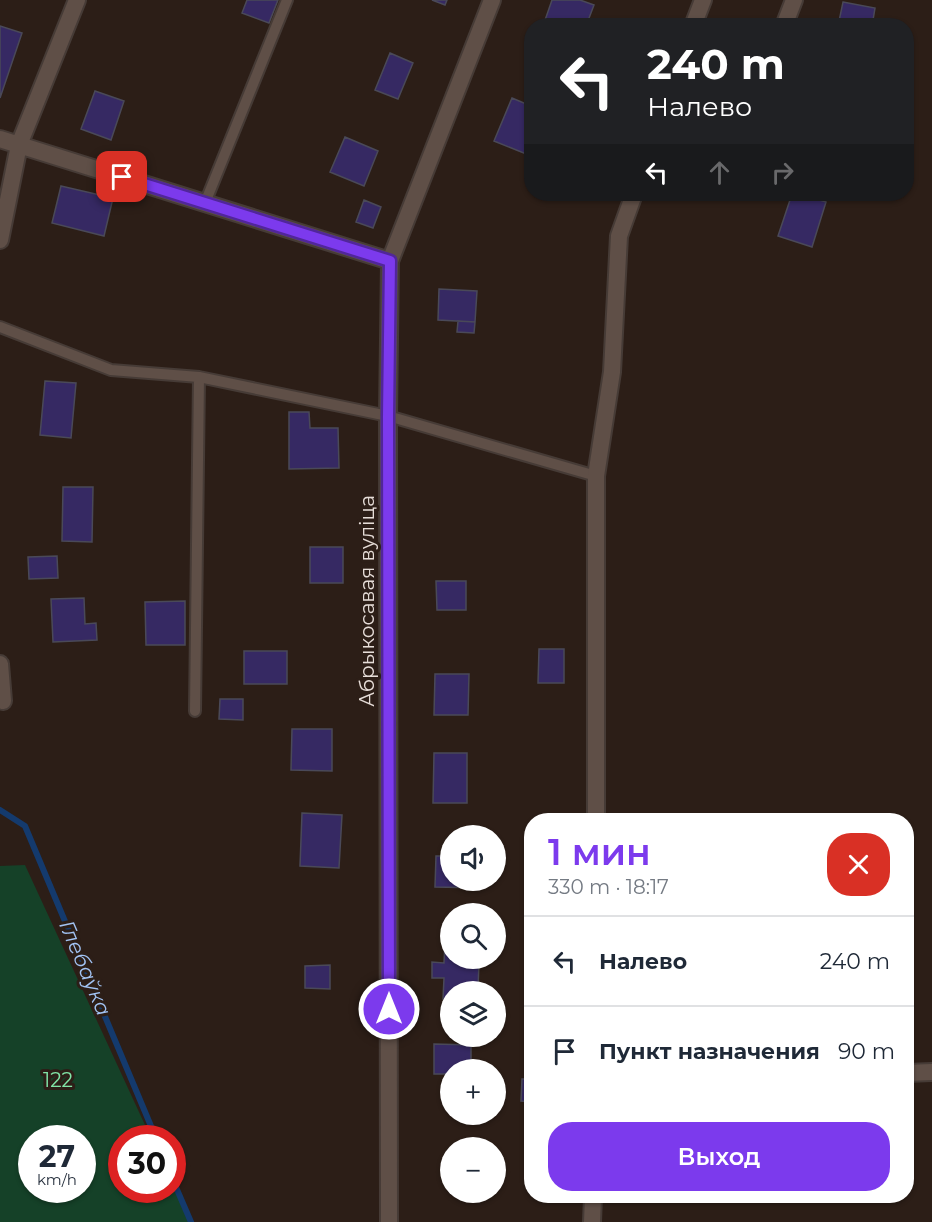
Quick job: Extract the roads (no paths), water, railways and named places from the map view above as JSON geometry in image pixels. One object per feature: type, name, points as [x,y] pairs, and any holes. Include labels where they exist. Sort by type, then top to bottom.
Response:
[{"type":"street","points":[[0,240],[19,145],[77,0]]},
{"type":"street","name":"Абрыкосавая вуліца","points":[[389,1222],[388,416],[390,261],[492,0]]},
{"type":"street","points":[[696,18],[703,0]]},
{"type":"street","points":[[787,18],[794,0]]},
{"type":"street","points":[[0,139],[390,261]]},
{"type":"street","points":[[596,813],[596,476],[612,372],[619,236],[632,201]]},
{"type":"street","points":[[0,664],[3,701]]},
{"type":"street","points":[[914,1073],[932,1072]]},
{"type":"street","points":[[592,1222],[593,1203]]},
{"type":"lane","points":[[205,203],[286,0]]},
{"type":"lane","points":[[0,327],[111,370],[200,377],[388,416],[596,476]]},
{"type":"lane","points":[[195,711],[200,377]]},
{"type":"waterway","name":"Глебаўка","points":[[0,810],[25,826],[151,1125]]},
{"type":"waterway","name":"Глебаўка","points":[[183,1203],[191,1222]]},
{"type":"park label","name":"122","points":[[58,1080]]}]
